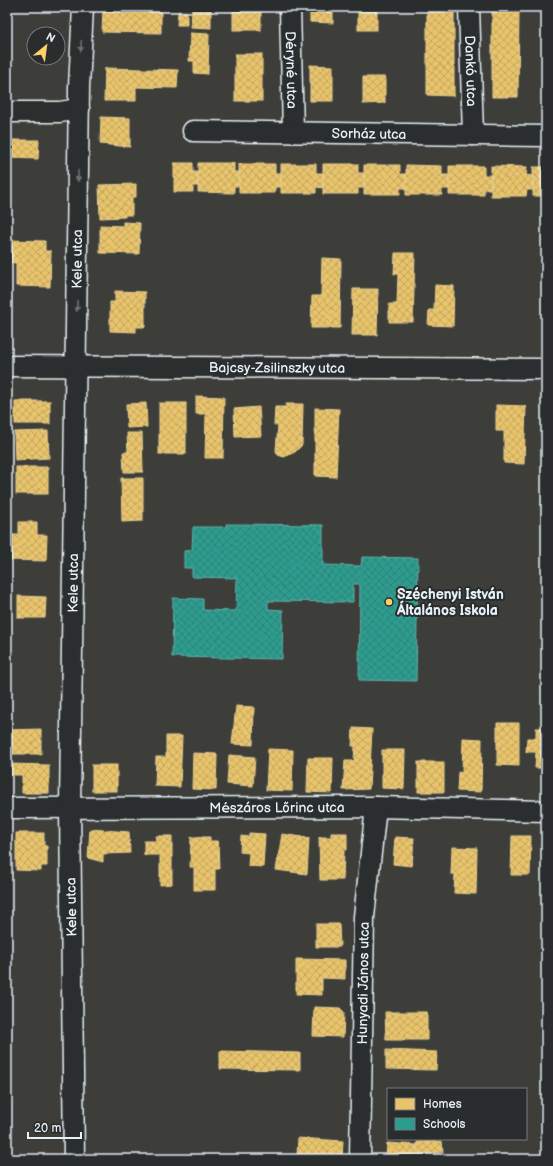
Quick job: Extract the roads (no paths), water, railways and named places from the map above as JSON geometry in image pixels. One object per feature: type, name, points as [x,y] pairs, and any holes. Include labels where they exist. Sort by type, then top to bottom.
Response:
[{"type":"street","name":"Kele utca","points":[[74,1159],[70,808],[79,109],[82,7]]},
{"type":"street","name":"Déryné utca","points":[[290,7],[292,132]]},
{"type":"street","name":"Dankó utca","points":[[469,7],[472,135]]},
{"type":"street","points":[[7,112],[60,112],[79,109]]},
{"type":"street","name":"Sorház utca","points":[[193,131],[546,136]]},
{"type":"street","name":"Bajcsy-Zsilinszky utca","points":[[7,366],[546,369]]},
{"type":"street","name":"Mészáros Lőrinc utca","points":[[7,808],[376,807],[546,811]]},
{"type":"street","name":"Hunyadi János utca","points":[[360,1159],[364,917],[376,807]]},
{"type":"place","name":"Széchenyi István Általános Iskola","points":[[389,602]]}]
